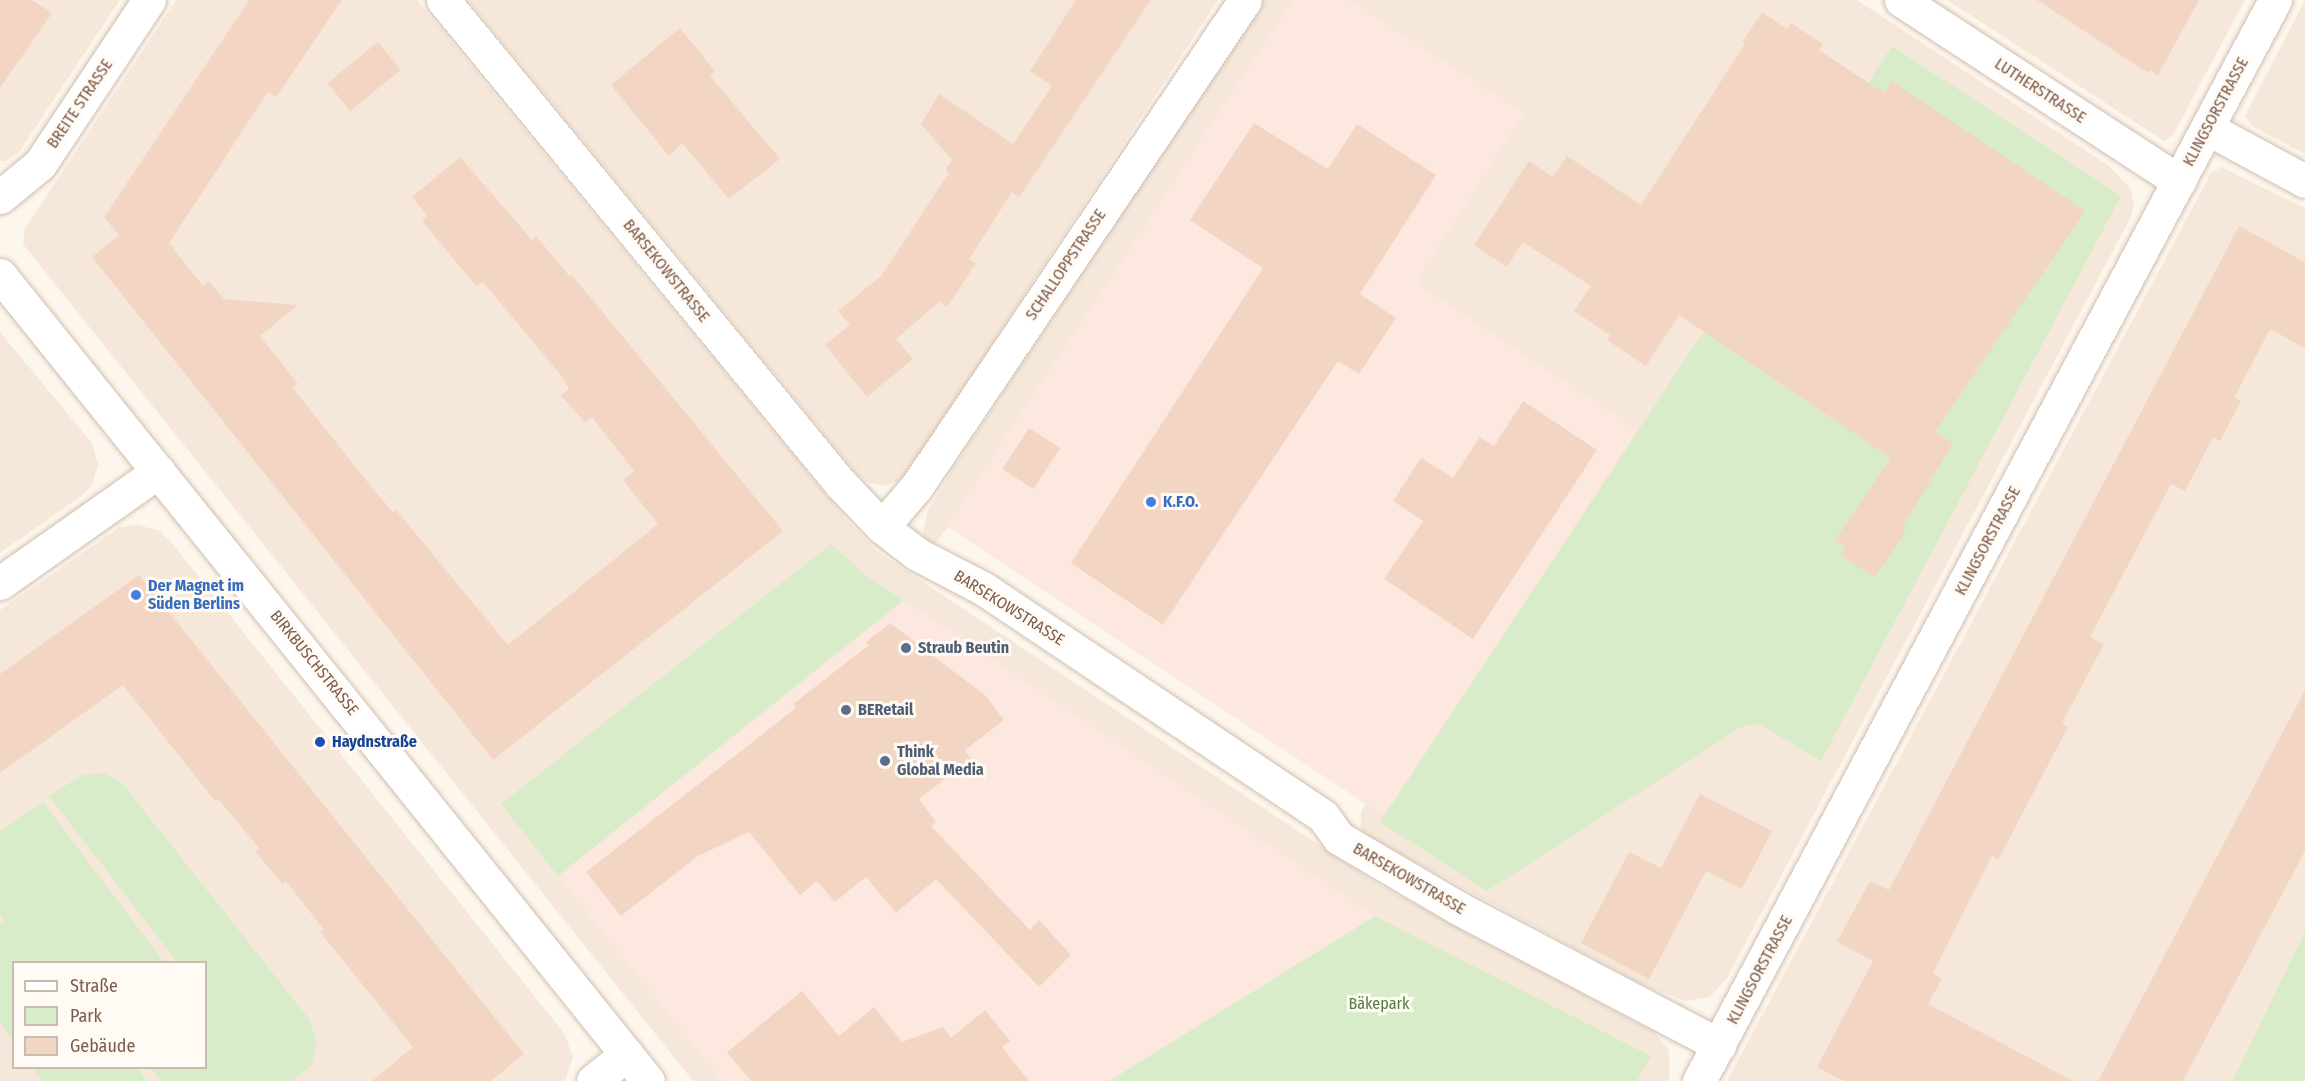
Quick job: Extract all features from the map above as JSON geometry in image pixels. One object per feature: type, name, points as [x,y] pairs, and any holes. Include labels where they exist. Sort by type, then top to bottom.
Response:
[{"type":"street","name":"BREITE STRASSE","points":[[0,197],[40,164],[149,0]]},
{"type":"street","name":"BARSEKOWSTRASSE","points":[[443,0],[840,483],[882,527],[917,554],[984,589],[1323,816],[1339,838],[1460,909],[1719,1045]]},
{"type":"street","name":"SCHALLOPPSTRASSE","points":[[882,527],[917,486],[1245,0]]},
{"type":"street","name":"LUTHERSTRASSE","points":[[1901,0],[2179,181]]},
{"type":"street","name":"KLINGSORSTRASSE","points":[[1699,1081],[2275,0]]},
{"type":"street","points":[[2207,128],[2305,181]]},
{"type":"street","name":"BIRKBUSCHSTRASSE","points":[[0,275],[648,1081]]},
{"type":"street","points":[[0,584],[159,471]]},
{"type":"street","points":[[593,1081],[627,1054]]},
{"type":"shaded area","points":[[0,0],[120,0],[19,152],[6,161],[0,161]]},
{"type":"shaded area","points":[[176,0],[417,0],[846,519],[878,552],[1381,886],[1654,1032],[1669,1050],[1669,1081],[1109,1081],[1374,916],[559,876],[723,1081],[693,1081],[23,244],[25,228]]},
{"type":"shaded area","points":[[468,0],[1218,0],[907,474],[897,482],[884,486],[867,482],[858,475]]},
{"type":"shaded area","points":[[1262,0],[1857,0],[2109,166],[2131,189],[2134,205],[2131,217],[1727,978],[1710,997],[1684,1001],[1639,983],[1369,837],[1361,829],[1361,812],[1366,804],[948,527],[932,547],[923,533],[928,510],[958,461]]},
{"type":"shaded area","points":[[1293,0],[1349,0],[1524,113],[1416,283],[1638,430],[1384,816],[947,526]]},
{"type":"shaded area","points":[[1947,0],[2245,0],[2173,135],[2164,141]]},
{"type":"shaded area","points":[[2305,0],[2305,154],[2252,126],[2245,116]]},
{"type":"shaded area","points":[[2221,167],[2305,208],[2305,932],[2232,1081],[1727,1081],[2211,173]]},
{"type":"shaded area","points":[[0,332],[92,443],[98,465],[92,485],[81,496],[0,553]]},
{"type":"shaded area","points":[[138,525],[160,531],[172,543],[564,1033],[573,1057],[565,1081],[0,1081],[0,610],[120,527]]},
{"type":"shaded area","points":[[904,600],[1375,916],[1109,1081],[723,1081],[558,876]]},
{"type":"green space","points":[[1892,46],[2121,196],[1821,761],[1759,724],[1741,727],[1487,891],[1380,822]]},
{"type":"green space","points":[[831,544],[869,578],[904,600],[558,876],[501,804]]},
{"type":"green space","points":[[104,773],[122,783],[310,1020],[317,1043],[311,1066],[292,1081],[161,1081],[152,1069],[207,1069],[207,961],[176,961],[49,796],[82,775]]},
{"type":"green space","points":[[43,802],[163,961],[12,961],[12,1040],[0,1022],[0,924],[4,920],[0,914],[0,831]]},
{"type":"green space","name":"Bäkepark","points":[[1375,916],[1651,1056],[1637,1081],[1109,1081]]},
{"type":"green space","points":[[2305,932],[2305,1081],[2232,1081]]},
{"type":"green space","points":[[33,1069],[138,1069],[147,1081],[42,1081]]},
{"type":"building","points":[[0,0],[32,0],[52,13],[0,88]]},
{"type":"building","points":[[249,0],[342,0],[276,97],[268,92],[169,243],[203,286],[209,281],[224,299],[298,305],[260,336],[298,384],[293,388],[373,489],[393,512],[396,510],[508,645],[658,524],[623,480],[634,471],[592,417],[585,422],[561,396],[569,389],[559,373],[483,282],[476,286],[422,221],[427,216],[412,197],[460,157],[532,240],[536,236],[570,277],[572,275],[783,531],[493,760],[92,257],[119,235],[104,217]]},
{"type":"building","points":[[1076,0],[1151,0],[1019,197],[1012,192],[969,259],[976,263],[947,307],[939,302],[896,339],[913,359],[867,397],[825,345],[850,325],[838,311],[881,276],[949,173],[946,169],[952,160],[921,124],[939,94],[1013,144],[1052,86],[1030,71]]},
{"type":"building","points":[[2037,0],[2199,0],[2158,75],[2150,70],[2148,73]]},
{"type":"building","points":[[1762,12],[1787,29],[1791,23],[1823,44],[1819,50],[1884,93],[1892,81],[2085,211],[1935,432],[1953,443],[1902,528],[1906,531],[1875,577],[1840,555],[1846,547],[1835,540],[1891,458],[1679,315],[1646,366],[1607,340],[1610,335],[1574,311],[1591,286],[1523,242],[1507,267],[1474,245],[1529,161],[1553,177],[1567,156],[1641,205],[1745,44],[1742,42]]},
{"type":"building","points":[[680,28],[715,71],[710,76],[780,159],[729,199],[682,143],[669,156],[611,85]]},
{"type":"building","points":[[378,42],[401,70],[350,111],[327,83]]},
{"type":"building","points":[[1254,123],[1328,169],[1357,124],[1436,175],[1360,294],[1396,318],[1359,374],[1338,361],[1163,625],[1071,563],[1263,268],[1190,220]]},
{"type":"building","points":[[2239,226],[2305,262],[2305,348],[2270,329],[2234,398],[2241,401],[2220,441],[2213,437],[2185,491],[2171,484],[2090,637],[2104,644],[2062,723],[2068,727],[1998,860],[1992,856],[1933,973],[1942,979],[1928,1004],[2073,1081],[1844,1081],[1817,1067],[1873,961],[1837,942],[1870,881],[1889,890]]},
{"type":"building","points":[[1523,401],[1597,450],[1473,639],[1384,579],[1423,521],[1393,501],[1421,458],[1453,478],[1480,437],[1494,446]]},
{"type":"building","points":[[1029,428],[1060,448],[1033,489],[1002,469]]},
{"type":"building","points":[[139,575],[524,1054],[491,1081],[372,1081],[413,1047],[320,932],[324,930],[286,881],[282,884],[255,851],[259,848],[218,799],[215,801],[123,685],[0,773],[0,674]]},
{"type":"building","points":[[890,623],[986,696],[1004,720],[965,750],[971,759],[919,799],[936,822],[931,826],[1030,930],[1039,920],[1071,955],[1039,987],[936,879],[896,913],[866,877],[835,902],[817,881],[800,895],[749,832],[698,856],[621,916],[586,872],[796,708],[793,704],[869,645],[866,642]]},
{"type":"building","points":[[2305,690],[2305,851],[2183,1081],[2098,1081]]},
{"type":"building","points":[[1700,794],[1772,831],[1742,889],[1706,871],[1649,979],[1581,943],[1629,852],[1661,868]]},
{"type":"building","points":[[802,991],[839,1036],[874,1007],[902,1042],[943,1027],[951,1038],[985,1010],[1010,1041],[1002,1047],[1029,1081],[751,1081],[727,1052]]},
{"type":"place","name":"K.F.O.","points":[[1151,502]]},
{"type":"place","name":"Der Magnet im Süden Berlins","points":[[136,595]]},
{"type":"place","name":"Straub Beutin","points":[[906,648]]},
{"type":"place","name":"BERetail","points":[[846,710]]},
{"type":"place","name":"Haydnstraße","points":[[320,742]]},
{"type":"place","name":"Think Global Media","points":[[885,761]]}]
